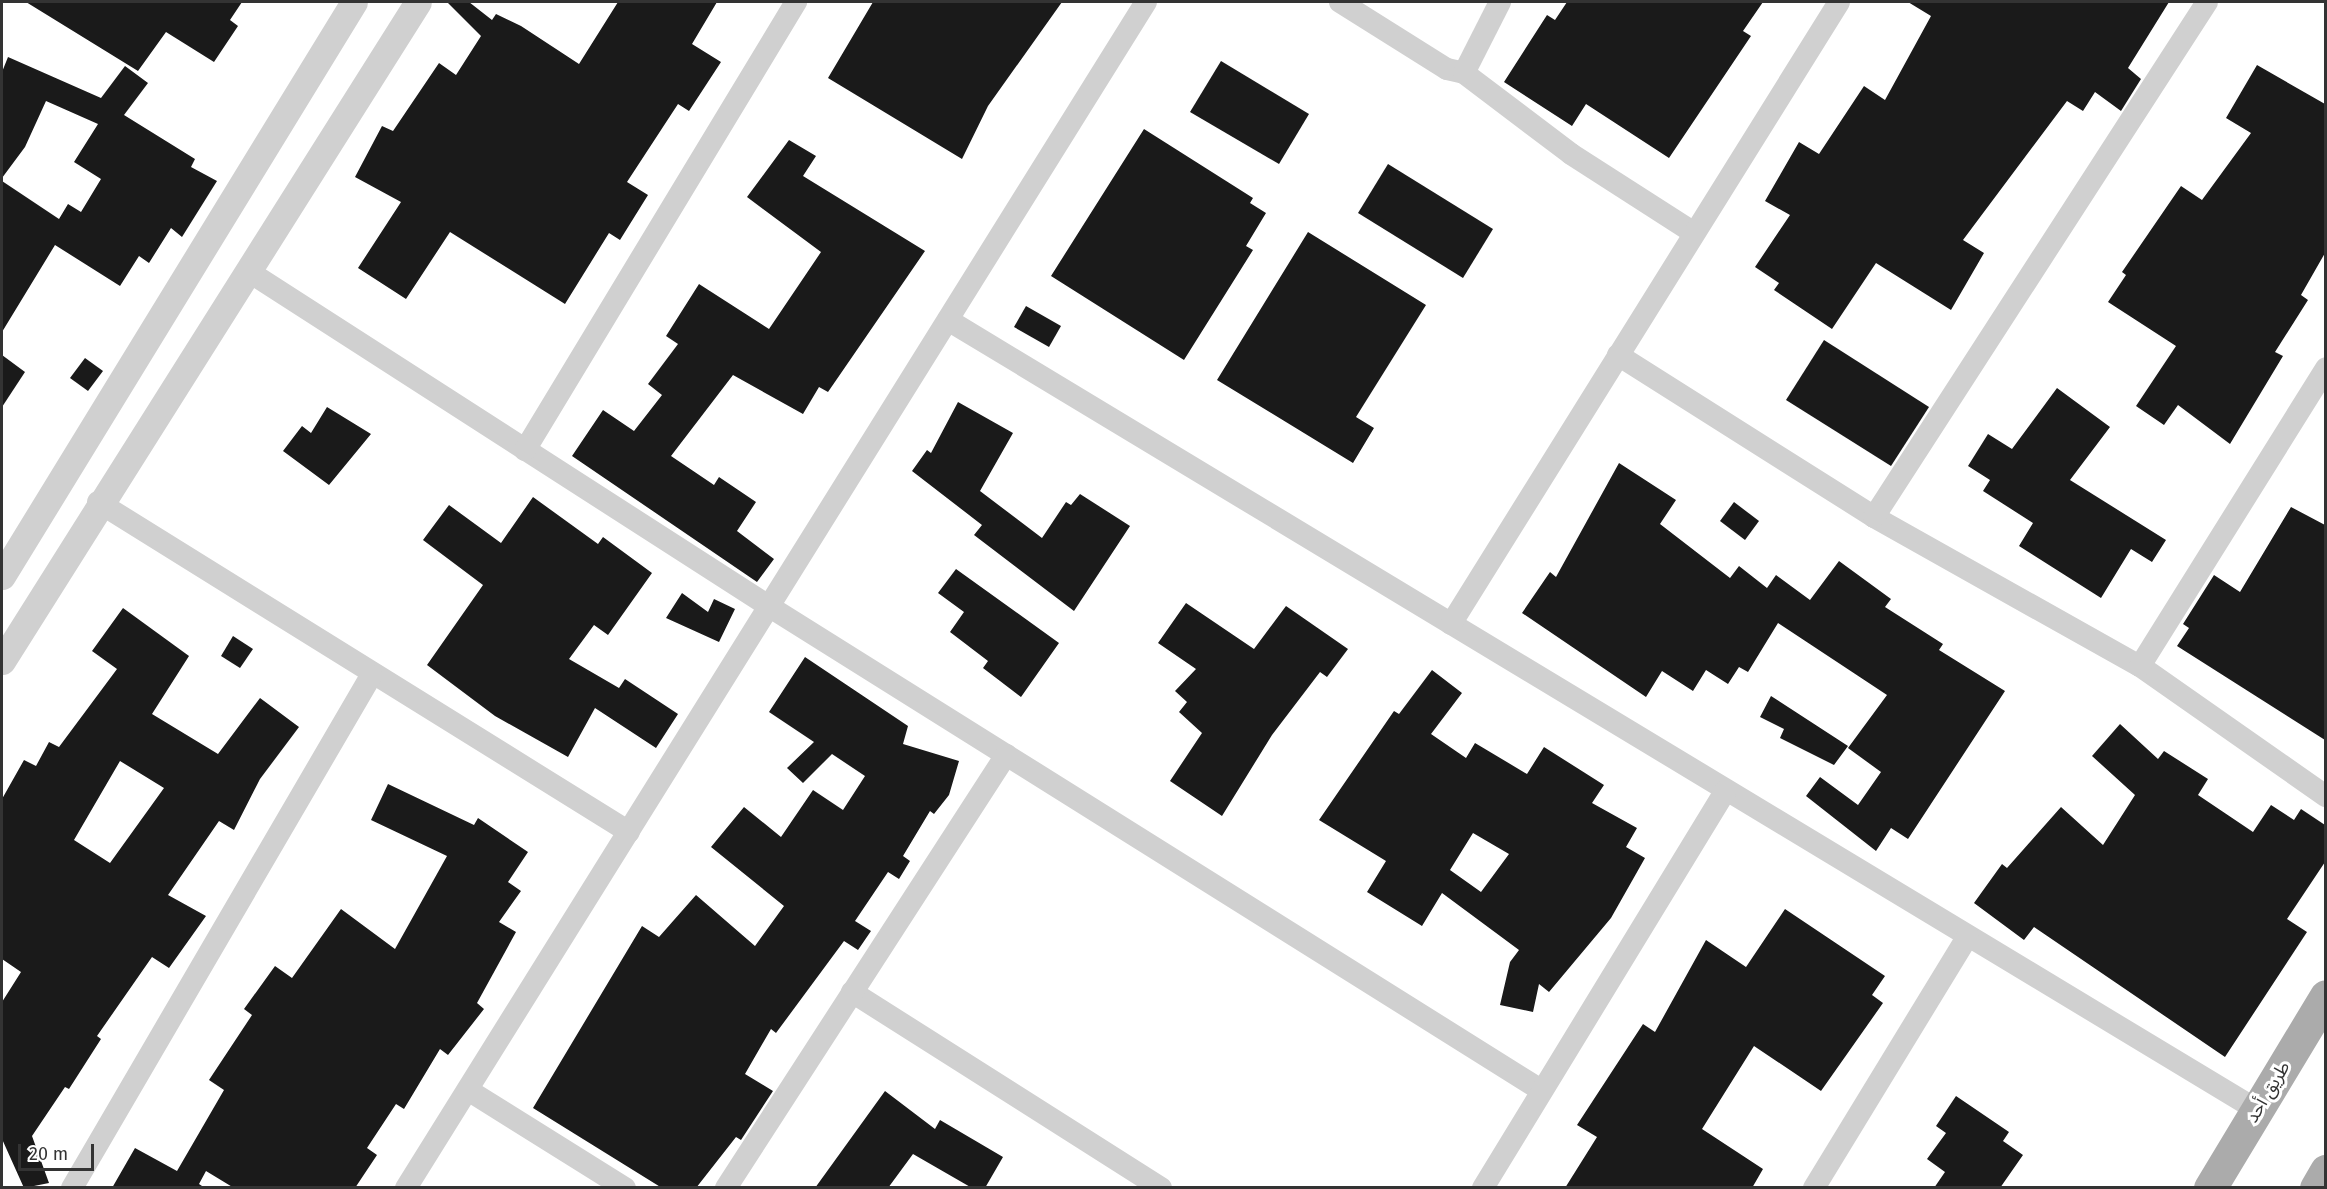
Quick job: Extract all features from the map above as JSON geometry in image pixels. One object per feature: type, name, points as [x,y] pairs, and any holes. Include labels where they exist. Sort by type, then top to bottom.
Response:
[{"type":"main road","name":"طريق أحد","points":[[2210,1188],[2325,996]]},
{"type":"main road","points":[[2316,1188],[2325,1171]]},
{"type":"street","points":[[2,576],[354,2]]},
{"type":"street","points":[[2,661],[98,502],[251,273],[418,2]]},
{"type":"street","points":[[525,450],[796,2]]},
{"type":"street","points":[[406,1188],[1146,2]]},
{"type":"street","points":[[1340,2],[1447,69],[1464,73],[1571,154],[1694,233]]},
{"type":"street","points":[[1464,73],[1500,2]]},
{"type":"street","points":[[1451,624],[1839,2]]},
{"type":"street","points":[[1874,517],[2207,2]]},
{"type":"street","points":[[251,273],[770,607],[1541,1090]]},
{"type":"street","points":[[948,320],[2256,1110]]},
{"type":"street","points":[[1618,355],[1874,517],[2140,666],[2325,796]]},
{"type":"street","points":[[2140,666],[2325,368]]},
{"type":"street","points":[[98,502],[371,676],[629,832]]},
{"type":"street","points":[[72,1188],[371,676]]},
{"type":"street","points":[[726,1188],[1006,755]]},
{"type":"street","points":[[1483,1188],[1726,790]]},
{"type":"street","points":[[1814,1188],[1968,936]]},
{"type":"street","points":[[852,992],[1161,1188]]},
{"type":"street","points":[[468,1090],[625,1188]]},
{"type":"building","points":[[26,2],[242,2],[230,20],[238,26],[214,62],[166,32],[138,71]]},
{"type":"building","points":[[447,2],[469,2],[492,20],[496,14],[521,26],[579,64],[618,2],[717,2],[692,44],[721,62],[689,111],[678,104],[627,182],[648,195],[620,240],[609,233],[565,304],[450,232],[406,299],[358,268],[401,202],[355,177],[382,126],[393,131],[439,63],[456,75],[481,36]]},
{"type":"building","points":[[873,2],[1062,2],[988,106],[962,159],[828,78]]},
{"type":"building","points":[[1567,2],[1763,2],[1743,31],[1751,36],[1669,158],[1586,104],[1572,126],[1504,82],[1547,15],[1555,20]]},
{"type":"building","points":[[1908,2],[2169,2],[2128,68],[2141,79],[2121,111],[2095,92],[2083,111],[2067,101],[1963,240],[1984,253],[1951,310],[1876,263],[1832,329],[1774,290],[1779,283],[1755,267],[1790,215],[1765,201],[1799,142],[1819,154],[1864,86],[1885,100],[1931,16]]},
{"type":"building","points":[[8,57],[101,98],[125,66],[148,83],[124,115],[195,159],[191,167],[217,181],[182,237],[171,228],[149,263],[139,256],[120,286],[55,245],[2,332],[2,181],[59,219],[68,204],[81,212],[101,179],[74,162],[98,124],[46,101],[25,147],[2,178],[2,72]]},
{"type":"building","points":[[1221,61],[1309,114],[1279,164],[1190,112]]},
{"type":"building","points":[[2257,65],[2325,104],[2325,253],[2301,295],[2308,300],[2275,352],[2283,356],[2230,444],[2178,405],[2164,425],[2136,406],[2176,346],[2108,302],[2126,275],[2122,272],[2181,186],[2202,200],[2251,133],[2226,118]]},
{"type":"building","points":[[1144,129],[1253,198],[1250,203],[1266,213],[1246,246],[1253,250],[1184,360],[1051,276]]},
{"type":"building","points":[[789,140],[816,156],[803,176],[925,251],[828,392],[819,387],[803,414],[733,375],[671,456],[714,485],[719,477],[756,502],[737,531],[774,559],[757,582],[572,456],[603,410],[634,431],[662,395],[648,384],[678,344],[666,336],[699,284],[769,329],[821,252],[747,197]]},
{"type":"building","points":[[1388,164],[1493,229],[1463,278],[1358,213]]},
{"type":"building","points":[[1308,232],[1426,305],[1356,417],[1374,428],[1353,463],[1217,380]]},
{"type":"building","points":[[1026,306],[1061,326],[1049,347],[1014,327]]},
{"type":"building","points":[[1824,340],[1929,407],[1891,466],[1786,400]]},
{"type":"building","points":[[2,355],[25,372],[2,407]]},
{"type":"building","points":[[85,358],[103,371],[88,391],[70,378]]},
{"type":"building","points":[[2057,388],[2110,427],[2070,480],[2166,540],[2152,562],[2131,549],[2101,598],[2019,546],[2033,523],[1983,491],[1990,480],[1968,466],[1988,434],[2012,449]]},
{"type":"building","points":[[958,402],[1013,433],[980,491],[1042,538],[1066,502],[1071,505],[1080,494],[1130,526],[1074,611],[974,535],[982,525],[912,471],[927,450],[931,453]]},
{"type":"building","points":[[327,407],[371,434],[329,485],[283,451],[302,426],[311,433]]},
{"type":"building","points":[[1619,463],[1676,500],[1660,524],[1730,578],[1739,566],[1767,588],[1776,575],[1810,600],[1839,561],[1891,599],[1885,607],[1943,644],[1939,650],[2005,691],[1908,839],[1891,828],[1876,851],[1806,796],[1820,777],[1858,805],[1881,772],[1848,748],[1887,695],[1778,623],[1748,672],[1739,667],[1728,684],[1706,670],[1693,691],[1662,671],[1646,697],[1522,613],[1550,572],[1556,577]]},
{"type":"building","points":[[533,497],[598,544],[603,537],[652,573],[608,635],[594,625],[569,659],[619,688],[625,679],[678,714],[656,748],[595,708],[568,757],[495,716],[427,665],[483,585],[423,540],[449,505],[501,543]]},
{"type":"building","points":[[1734,502],[1759,521],[1745,540],[1720,521]]},
{"type":"building","points":[[2291,507],[2325,525],[2325,740],[2177,646],[2189,628],[2183,624],[2214,575],[2240,592]]},
{"type":"building","points":[[956,569],[1059,643],[1021,697],[983,668],[988,661],[950,632],[964,612],[938,593]]},
{"type":"building","points":[[682,593],[708,612],[714,599],[735,609],[719,642],[666,618]]},
{"type":"building","points":[[1186,603],[1254,649],[1286,606],[1348,649],[1327,677],[1320,672],[1272,735],[1222,816],[1170,781],[1202,733],[1179,712],[1187,702],[1175,691],[1196,669],[1158,643]]},
{"type":"building","points":[[123,608],[189,656],[152,714],[218,754],[260,698],[299,727],[260,779],[234,830],[219,821],[168,895],[206,916],[169,968],[152,957],[97,1036],[101,1039],[69,1089],[65,1087],[32,1136],[49,1183],[24,1188],[2,1139],[2,1002],[21,972],[2,959],[2,799],[24,760],[36,766],[49,742],[59,747],[117,669],[92,651]],"holes":[[[120,761],[164,788],[110,863],[74,840]]]},
{"type":"building","points":[[233,636],[253,649],[240,668],[221,656]]},
{"type":"building","points":[[805,657],[908,726],[903,744],[959,761],[949,795],[934,814],[930,811],[903,856],[910,861],[899,879],[888,872],[855,921],[871,931],[858,950],[844,941],[776,1033],[771,1029],[745,1074],[773,1091],[741,1140],[736,1137],[696,1188],[662,1188],[533,1108],[642,926],[659,937],[696,895],[755,946],[784,906],[711,847],[744,807],[781,837],[813,790],[843,810],[865,776],[832,754],[803,783],[787,768],[814,742],[769,712]]},
{"type":"building","points":[[1432,670],[1462,693],[1431,734],[1466,758],[1475,743],[1527,774],[1544,747],[1604,785],[1592,803],[1637,828],[1626,847],[1645,858],[1611,918],[1549,992],[1539,984],[1533,1012],[1500,1005],[1510,962],[1519,950],[1442,893],[1422,926],[1367,892],[1386,861],[1319,820],[1394,711],[1399,714]],"holes":[[[1473,833],[1509,854],[1481,892],[1450,870]]]},
{"type":"building","points":[[1771,696],[1848,746],[1834,765],[1780,738],[1784,729],[1760,717]]},
{"type":"building","points":[[2120,724],[2158,759],[2164,751],[2208,779],[2198,795],[2253,832],[2271,805],[2294,820],[2301,809],[2325,825],[2325,862],[2287,919],[2307,932],[2225,1057],[2034,927],[2024,940],[1974,903],[2002,864],[2007,868],[2061,807],[2103,845],[2135,795],[2092,756]]},
{"type":"building","points":[[388,784],[474,825],[478,818],[528,852],[508,882],[521,891],[499,922],[516,932],[477,1003],[484,1009],[448,1055],[440,1049],[404,1109],[396,1104],[367,1148],[377,1155],[355,1188],[234,1188],[206,1171],[199,1184],[205,1188],[112,1188],[135,1148],[177,1171],[224,1090],[209,1080],[252,1015],[244,1009],[275,966],[292,978],[341,909],[395,949],[447,856],[371,820]]},
{"type":"building","points":[[1785,909],[1885,976],[1872,995],[1883,1003],[1821,1091],[1754,1046],[1702,1129],[1763,1169],[1752,1188],[1565,1188],[1597,1137],[1577,1125],[1643,1024],[1655,1032],[1706,940],[1746,967]]},
{"type":"building","points":[[885,1091],[935,1129],[940,1120],[1003,1157],[985,1188],[972,1188],[913,1154],[888,1188],[815,1188]]},
{"type":"building","points":[[1956,1096],[2009,1132],[2003,1141],[2023,1155],[2000,1188],[1934,1188],[1945,1172],[1927,1159],[1946,1133],[1936,1126]]}]
